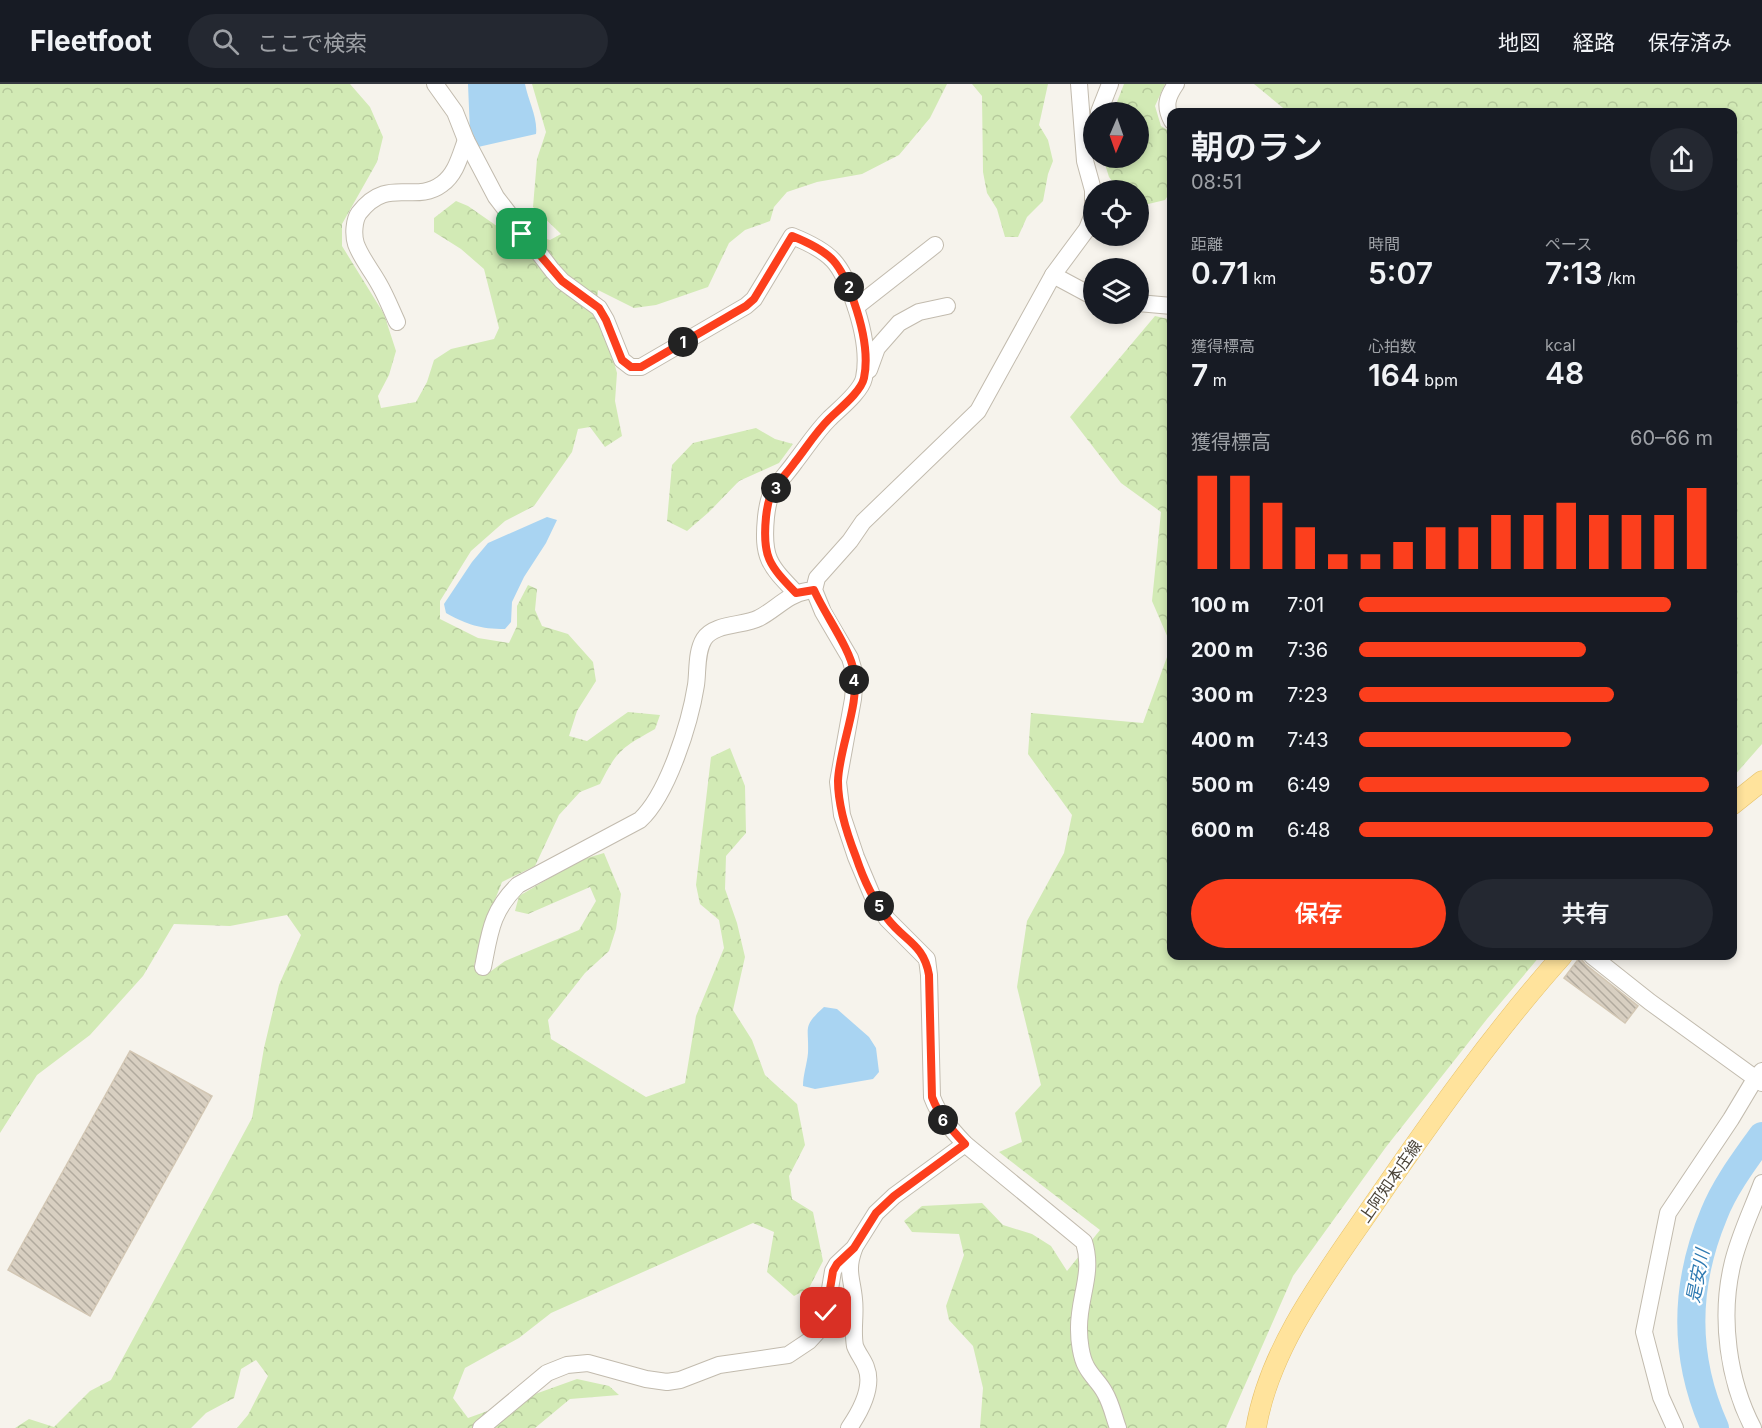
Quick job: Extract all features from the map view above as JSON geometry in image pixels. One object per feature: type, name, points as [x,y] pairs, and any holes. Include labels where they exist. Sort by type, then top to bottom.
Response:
[{"type":"main road","points":[[1737,802],[1762,781]]},
{"type":"main road","name":"上阿知本庄線","points":[[1256,1428],[1273,1368],[1289,1334],[1342,1251],[1424,1131],[1559,960]]},
{"type":"street","points":[[435,84],[455,112],[466,140],[496,197],[522,234],[562,281],[599,308],[622,360],[631,367],[641,367],[746,306],[754,299],[792,236],[805,241],[832,258],[840,266],[856,307],[865,346],[864,379]]},
{"type":"street","points":[[1079,84],[1083,140],[1093,190],[1093,214],[1087,229],[1053,275],[978,411],[863,522],[850,541],[817,578],[814,590],[823,612],[850,658],[855,675],[838,782],[842,815],[855,857],[872,895],[887,919],[927,959],[932,1097],[937,1111],[965,1144],[1084,1242],[1089,1257],[1088,1277],[1080,1308],[1079,1330],[1083,1355],[1085,1365],[1106,1394],[1118,1428]]},
{"type":"street","points":[[1103,102],[1110,84]]},
{"type":"street","points":[[1167,108],[1168,97],[1176,84]]},
{"type":"street","points":[[397,322],[356,243],[355,219],[364,206],[378,195],[398,191],[426,193],[443,184],[455,170],[466,140]]},
{"type":"street","points":[[1090,177],[1095,172],[1095,168]]},
{"type":"street","points":[[856,307],[934,245]]},
{"type":"street","points":[[1053,275],[1083,291]]},
{"type":"street","points":[[1149,304],[1167,306]]},
{"type":"street","points":[[796,593],[776,572],[764,542],[771,493],[823,425],[860,388],[877,348],[899,322],[919,312],[947,306]]},
{"type":"street","points":[[483,967],[491,926],[503,900],[518,885],[640,820],[649,812],[670,773],[690,712],[704,639],[715,631],[757,619],[796,593],[814,590]]},
{"type":"street","points":[[1597,960],[1650,1002],[1760,1077],[1668,1213],[1644,1332],[1661,1397],[1675,1428]]},
{"type":"street","points":[[849,1428],[863,1403],[868,1379],[854,1335],[854,1298],[849,1276],[849,1263],[854,1248],[876,1213],[894,1196],[965,1144]]},
{"type":"street","points":[[1753,1428],[1732,1369],[1726,1299],[1732,1263],[1762,1183]]},
{"type":"street","points":[[1744,1428],[1724,1367],[1719,1337],[1717,1301],[1721,1271],[1742,1258],[1762,1215]]},
{"type":"street","points":[[481,1428],[547,1373],[567,1365],[588,1363],[646,1379],[667,1382],[680,1380],[719,1365],[788,1355],[809,1341],[820,1329],[826,1313],[833,1271],[854,1248]]},
{"type":"green space","points":[[0,84],[350,84],[370,107],[383,137],[377,162],[342,224],[342,246],[384,314],[396,351],[389,375],[378,396],[381,408],[416,402],[427,382],[434,360],[451,349],[494,339],[499,328],[484,269],[461,249],[434,232],[434,218],[456,201],[468,206],[504,231],[534,235],[550,240],[561,234],[533,207],[537,159],[546,132],[532,84],[947,84],[930,118],[899,155],[862,174],[817,182],[787,192],[774,207],[770,221],[745,230],[729,243],[708,287],[656,305],[634,308],[598,290],[596,311],[606,333],[617,373],[615,401],[622,436],[605,447],[590,427],[578,429],[572,452],[534,506],[505,521],[471,551],[440,601],[440,619],[478,638],[509,643],[517,626],[517,606],[528,585],[537,589],[535,610],[542,626],[568,634],[593,662],[596,681],[577,711],[569,736],[587,741],[628,712],[660,715],[655,729],[635,740],[616,756],[600,784],[580,792],[559,815],[535,866],[502,882],[487,920],[474,966],[487,974],[505,961],[579,930],[596,901],[590,887],[528,914],[515,911],[519,896],[580,860],[604,853],[621,894],[616,929],[609,951],[585,973],[548,1020],[551,1039],[646,1097],[685,1083],[696,1016],[724,948],[719,920],[700,904],[696,885],[711,757],[730,748],[745,786],[746,833],[726,856],[725,889],[737,923],[745,957],[733,1010],[752,1040],[765,1075],[797,1104],[805,1145],[789,1176],[792,1199],[813,1212],[823,1261],[809,1288],[794,1296],[767,1272],[774,1232],[753,1223],[551,1313],[519,1338],[465,1368],[453,1398],[468,1418],[577,1379],[609,1386],[619,1395],[570,1399],[535,1428],[237,1428],[248,1415],[268,1376],[256,1360],[241,1369],[234,1398],[206,1413],[191,1428],[15,1428],[29,1419],[54,1427],[90,1391],[111,1380],[252,1118],[264,1048],[279,985],[301,935],[287,915],[230,926],[174,924],[143,976],[90,1035],[37,1075],[0,1133]]},
{"type":"green space","points":[[972,84],[1048,84],[1039,125],[1048,140],[1053,161],[1043,201],[1027,217],[1018,237],[1005,237],[997,209],[987,193],[983,172],[982,96]]},
{"type":"green space","points":[[1124,84],[1165,84],[1155,106],[1161,126],[1167,130],[1167,197],[1165,200],[1149,204],[1149,180],[1111,180],[1106,168],[1149,168],[1149,102],[1117,102]]},
{"type":"green space","points":[[1254,84],[1762,84],[1762,744],[1737,772],[1737,108],[1283,108]]},
{"type":"green space","points":[[1155,316],[1167,319],[1167,636],[1152,601],[1161,512],[1121,483],[1070,417]]},
{"type":"green space","points":[[756,428],[775,439],[793,444],[779,463],[739,481],[687,531],[667,521],[672,465],[693,443]]},
{"type":"green space","points":[[1167,657],[1167,960],[1537,960],[1386,1147],[1293,1276],[1226,1428],[980,1428],[983,1388],[973,1346],[949,1320],[946,1306],[964,1255],[959,1234],[912,1232],[904,1221],[922,1206],[982,1203],[1003,1225],[1032,1234],[1051,1246],[1067,1271],[1100,1230],[999,1152],[1022,1142],[1015,1113],[1041,1085],[1017,987],[1027,921],[1064,853],[1072,815],[1028,754],[1031,713],[1143,723]]},
{"type":"water","points":[[468,84],[525,84],[534,115],[536,134],[478,147],[470,133]]},
{"type":"water","points":[[547,517],[557,520],[512,602],[511,622],[505,629],[474,625],[446,613],[444,604],[472,562],[488,543]]},
{"type":"water","points":[[824,1007],[837,1009],[869,1037],[876,1048],[879,1072],[873,1079],[815,1089],[803,1086],[808,1053],[808,1027],[812,1019]]},
{"type":"building","points":[[1578,960],[1582,960],[1638,1006],[1625,1023],[1564,978]]},
{"type":"building","points":[[130,1051],[212,1096],[90,1316],[8,1270]]},
{"type":"waterway","name":"是安川","points":[[1715,1428],[1697,1375],[1693,1348],[1691,1321],[1697,1268],[1704,1241],[1724,1193],[1762,1136]]},
{"type":"route","points":[[522,234],[562,281],[599,308],[622,360],[631,367],[641,367],[746,306],[754,299],[792,236],[805,241],[832,258],[840,266],[856,307],[865,346],[864,379],[860,388],[823,425],[771,493],[764,542],[776,572],[796,593],[814,590],[823,612],[850,658],[855,675],[838,782],[842,815],[855,857],[872,895],[887,919],[927,959],[931,1018],[932,1097],[937,1111],[965,1144],[894,1196],[876,1213],[854,1248],[846,1254],[833,1271],[826,1313]]}]
